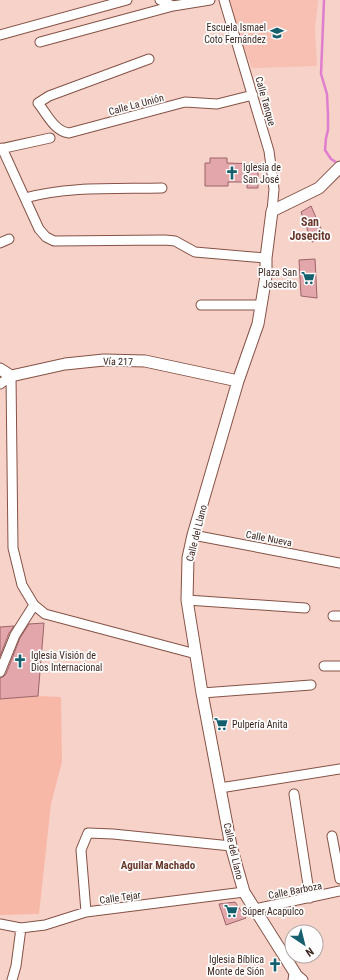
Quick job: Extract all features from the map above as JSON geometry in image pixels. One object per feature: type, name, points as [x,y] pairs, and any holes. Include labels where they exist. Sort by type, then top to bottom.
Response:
[{"type":"main road","points":[[272,211],[319,188],[340,167]]},
{"type":"main road","name":"Calle del Llano","points":[[272,211],[266,258],[266,276],[258,324],[238,381],[193,535],[188,558],[187,600],[202,693],[231,846],[244,892],[298,978]]},
{"type":"main road","name":"Vía 217","points":[[11,376],[65,364],[104,360],[145,361],[238,381]]},
{"type":"main road","points":[[0,368],[11,376]]},
{"type":"street","points":[[0,35],[127,0]]},
{"type":"street","points":[[160,0],[173,6]]},
{"type":"street","points":[[40,42],[173,6],[210,0]]},
{"type":"street","name":"Calle Tanque","points":[[224,0],[269,151],[274,189],[272,211]]},
{"type":"street","name":"Calle La Unión","points":[[149,59],[49,96],[38,103],[55,126],[62,132],[69,133],[185,102],[217,104],[253,95]]},
{"type":"street","points":[[50,138],[1,148],[39,229],[46,237],[54,241],[165,240],[175,241],[195,252],[266,258]]},
{"type":"street","points":[[24,198],[44,193],[69,190],[162,188]]},
{"type":"street","points":[[0,243],[9,239]]},
{"type":"street","points":[[201,305],[261,306]]},
{"type":"street","points":[[0,384],[11,376]]},
{"type":"street","points":[[11,376],[13,548],[22,585],[34,605],[45,614],[196,654]]},
{"type":"street","name":"Calle Nueva","points":[[193,535],[340,563]]},
{"type":"street","points":[[187,600],[305,608]]},
{"type":"street","points":[[0,672],[15,635],[34,605]]},
{"type":"street","points":[[324,666],[340,666]]},
{"type":"street","points":[[202,693],[311,685]]},
{"type":"street","points":[[220,788],[340,769]]},
{"type":"street","points":[[294,794],[310,898]]},
{"type":"street","points":[[86,912],[81,850],[88,834],[113,834],[231,846]]},
{"type":"street","points":[[332,836],[340,879]]},
{"type":"street","name":"Calle Tejar","points":[[0,924],[21,928],[45,925],[86,912],[244,892]]},
{"type":"street","name":"Calle Barboza","points":[[255,909],[340,892]]},
{"type":"street","points":[[12,980],[16,966],[21,928]]},
{"type":"shaded area","name":"Escuela Ismael Coto Fernández","points":[[230,0],[318,0],[315,29],[317,66],[252,68],[240,37]]},
{"type":"shaded area","points":[[38,696],[61,697],[62,762],[51,804],[39,914],[0,915],[0,699]]},
{"type":"building","name":"Iglesia de San José","points":[[210,158],[227,158],[227,163],[258,164],[258,188],[247,188],[247,182],[228,182],[228,186],[205,186],[205,163],[210,163]]},
{"type":"building","points":[[311,206],[325,238],[312,242],[301,212]]},
{"type":"building","name":"Plaza San Josecito","points":[[315,259],[317,298],[301,296],[299,260]]},
{"type":"building","name":"Iglesia Visión de Dios Internacional","points":[[44,623],[38,696],[0,699],[0,678],[6,674],[20,638],[29,624]]},
{"type":"building","points":[[14,626],[9,633],[0,656],[0,627]]},
{"type":"building","name":"Súper Acapulco","points":[[235,902],[246,918],[226,925],[219,904]]},
{"type":"waterway","points":[[324,0],[321,74],[327,94],[328,130],[325,150],[331,159],[339,164]]},
{"type":"place","name":"Escuela Ismael Coto Fernández","points":[[277,33]]},
{"type":"place","name":"Iglesia de San José","points":[[232,173]]},
{"type":"place","name":"Plaza San Josecito","points":[[308,278]]},
{"type":"place","name":"Iglesia Visión de Dios Internacional","points":[[20,661]]},
{"type":"place","name":"Pulpería Anita","points":[[221,724]]},
{"type":"place","name":"Súper Acapulco","points":[[231,911]]},
{"type":"place","name":"Iglesia Bíblica Monte de Sión","points":[[275,965]]},
{"type":"district","name":"San Josecito","points":[[310,229]]},
{"type":"district","name":"Aguilar Machado","points":[[158,865]]}]
